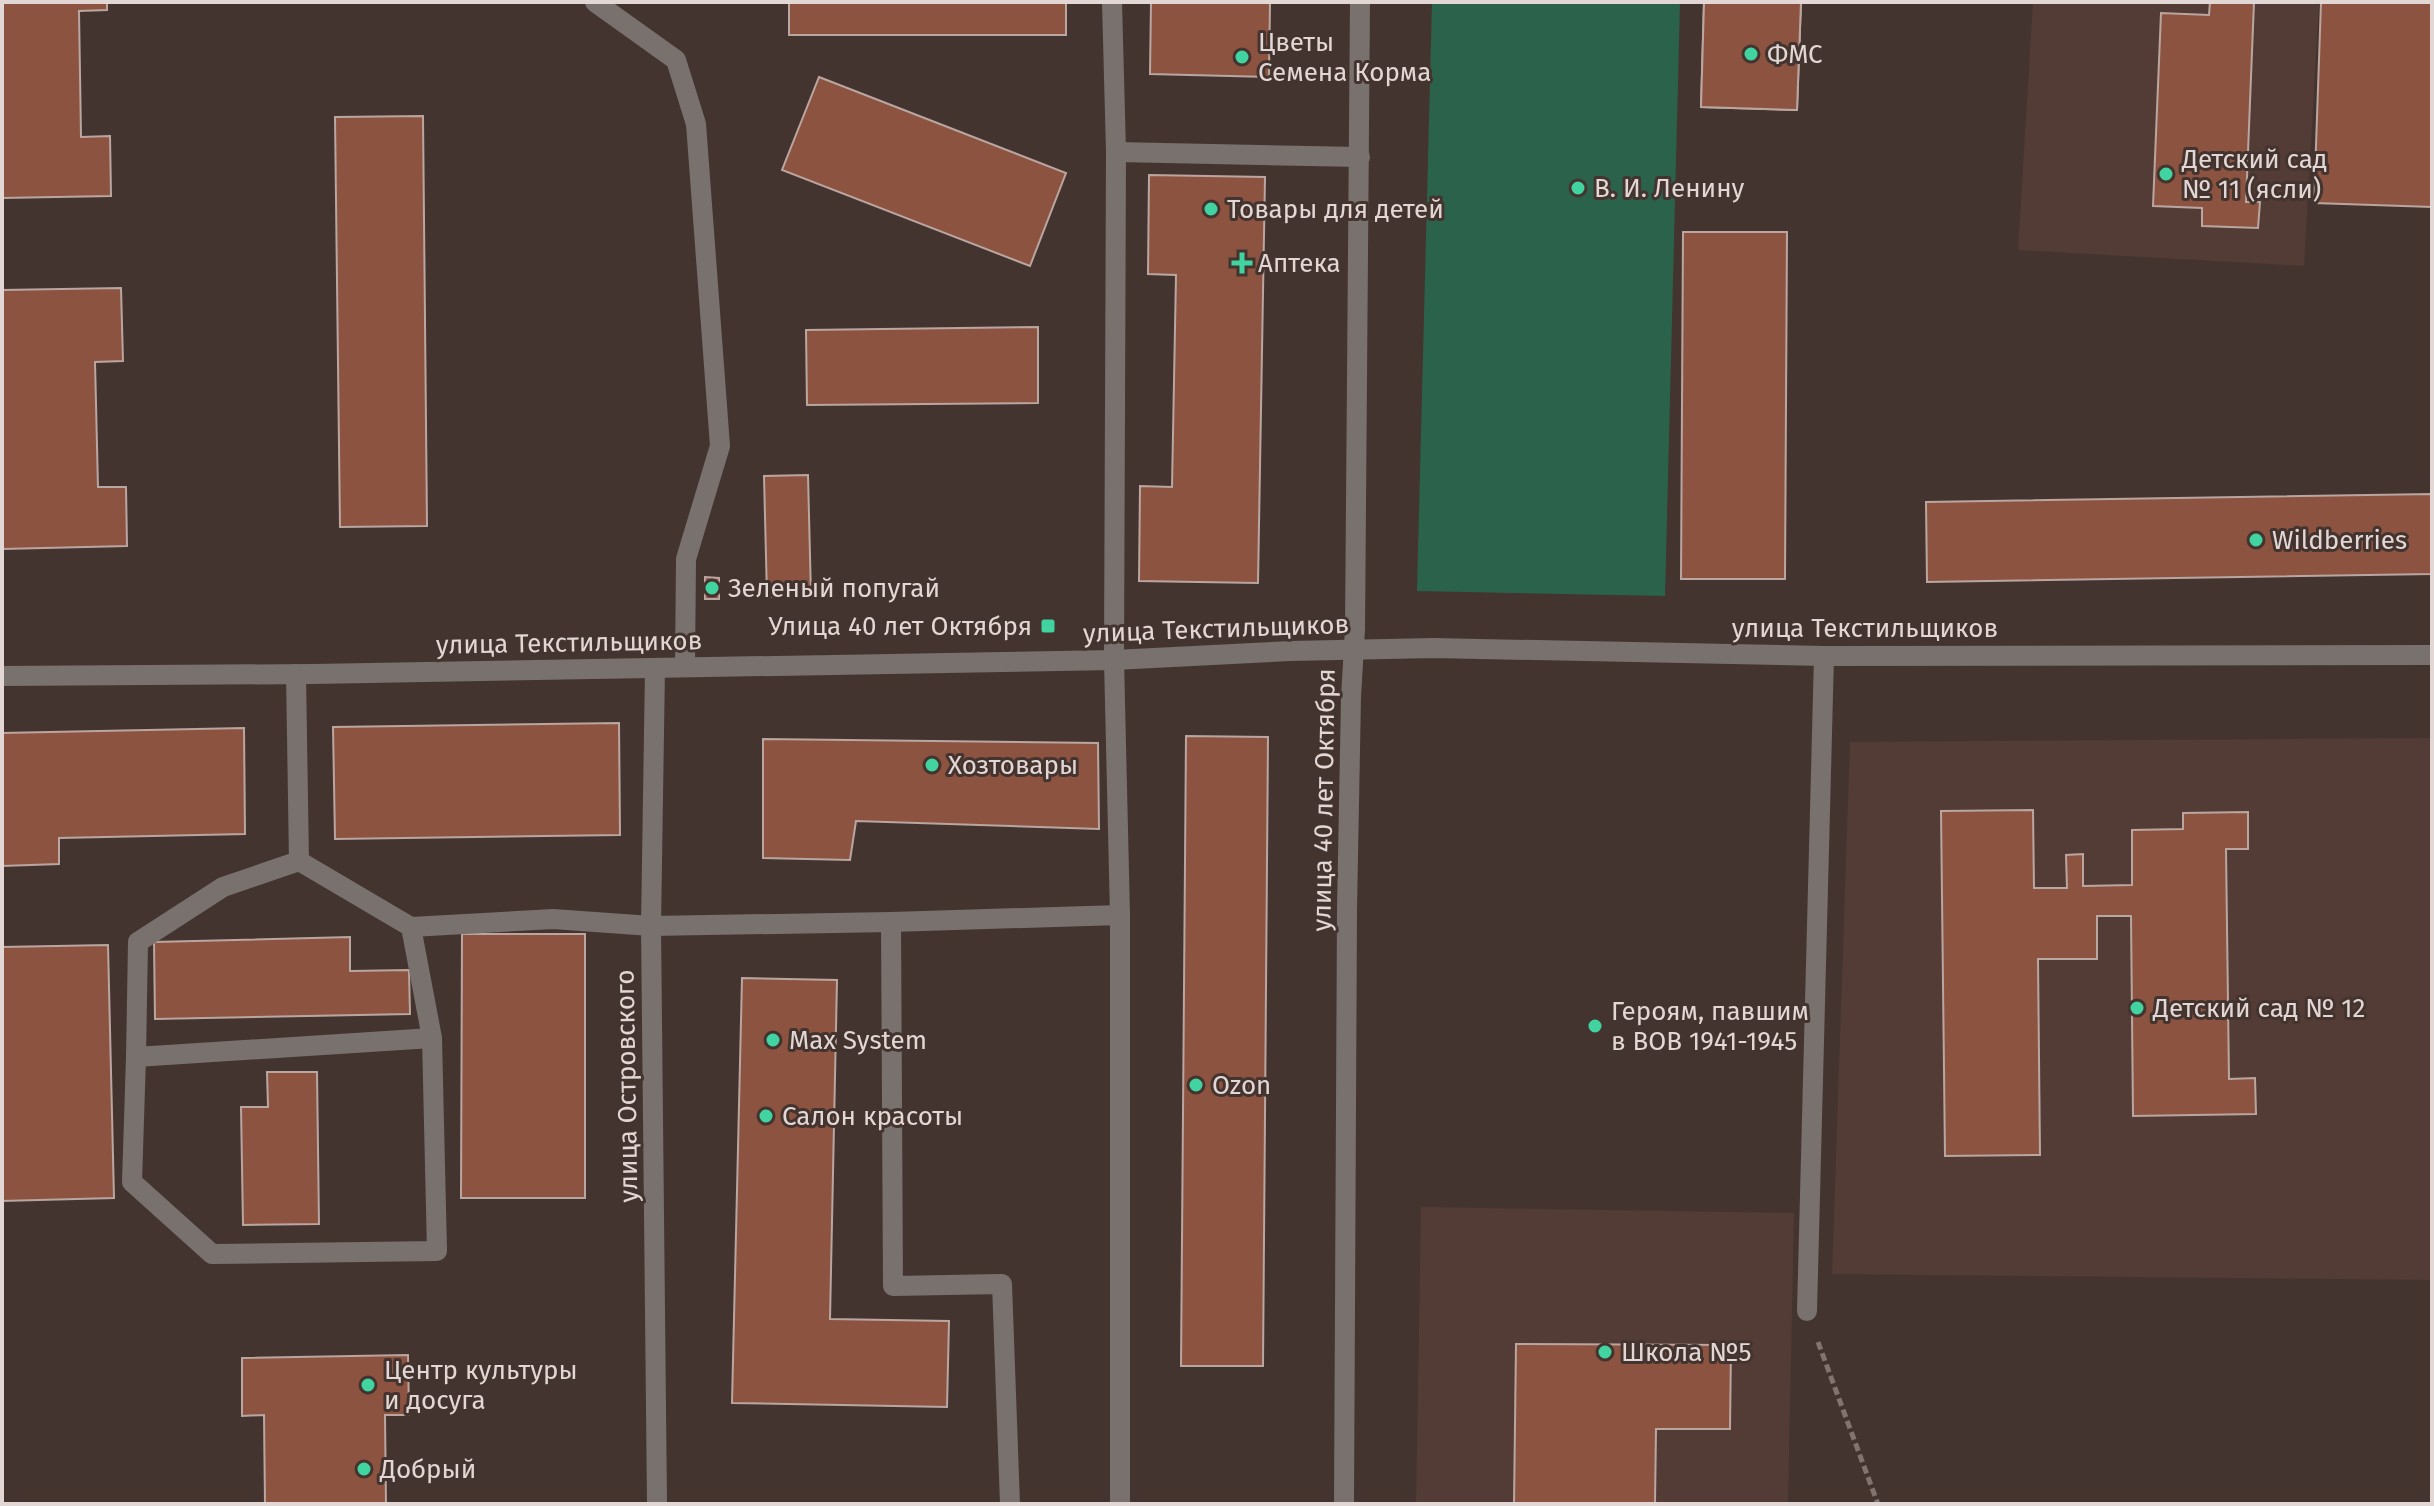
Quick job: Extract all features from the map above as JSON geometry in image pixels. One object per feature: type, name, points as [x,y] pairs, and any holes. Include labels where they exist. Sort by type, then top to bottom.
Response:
[{"type":"street","points":[[595,2],[676,60],[696,124],[720,446],[686,559],[685,667]]},
{"type":"street","points":[[1112,2],[1116,152],[1114,660],[1120,915],[1120,1504]]},
{"type":"street","name":"улица 40 лет Октября","points":[[1344,1504],[1347,925],[1360,2]]},
{"type":"street","points":[[1116,152],[1360,157]]},
{"type":"street","name":"улица Текстильщиков","points":[[2,676],[1114,660],[1434,648],[1824,656],[2432,655]]},
{"type":"street","points":[[1807,1311],[1824,656]]},
{"type":"street","name":"улица Островского","points":[[655,668],[651,926],[657,1504]]},
{"type":"street","points":[[296,674],[299,861]]},
{"type":"street","points":[[411,927],[432,1038],[437,1251],[212,1254],[132,1182],[138,942],[223,887],[299,861],[411,927],[553,919],[651,926],[1120,915]]},
{"type":"street","points":[[891,922],[893,1286],[1002,1284],[1010,1504]]},
{"type":"street","points":[[136,1057],[432,1038]]},
{"type":"path","points":[[1807,1311],[1878,1504]]},
{"type":"shaded area","name":"Детский сад № 11 (ясли)","points":[[2033,2],[2319,2],[2304,266],[2018,250]]},
{"type":"shaded area","name":"Детский сад № 12","points":[[2432,738],[2432,1280],[1832,1274],[1850,742]]},
{"type":"shaded area","name":"Школа №5","points":[[1421,1207],[1794,1213],[1788,1504],[1416,1504]]},
{"type":"green space","points":[[1432,2],[1680,2],[1665,596],[1417,591]]},
{"type":"building","points":[[2,2],[107,2],[107,10],[79,11],[81,137],[110,136],[111,196],[2,198]]},
{"type":"building","points":[[789,2],[1066,2],[1066,35],[789,35]]},
{"type":"building","points":[[1151,2],[1270,2],[1269,77],[1150,74]]},
{"type":"building","name":"ФМС","points":[[1704,2],[1801,2],[1797,110],[1701,107]]},
{"type":"building","name":"ФМС","points":[[1704,2],[1801,2],[1797,110],[1701,107]]},
{"type":"building","points":[[2210,2],[2254,2],[2246,202],[2260,202],[2258,228],[2202,226],[2202,208],[2153,206],[2161,13],[2209,15]]},
{"type":"building","points":[[2321,2],[2432,2],[2432,207],[2314,203]]},
{"type":"building","points":[[819,77],[1066,173],[1030,266],[782,170]]},
{"type":"building","points":[[423,116],[427,526],[340,527],[335,117]]},
{"type":"building","points":[[1149,175],[1265,177],[1258,583],[1139,581],[1140,486],[1172,487],[1176,275],[1148,274]]},
{"type":"building","points":[[1683,232],[1787,232],[1785,579],[1681,579]]},
{"type":"building","points":[[121,288],[123,361],[95,362],[98,487],[126,487],[127,546],[3,549],[2,290]]},
{"type":"building","points":[[1038,327],[1038,403],[807,405],[806,330]]},
{"type":"building","points":[[808,475],[811,596],[767,597],[764,476]]},
{"type":"building","points":[[2432,494],[2432,574],[1927,582],[1926,502]]},
{"type":"building","name":"Зеленый попугай","points":[[705,577],[719,578],[719,599],[705,599]]},
{"type":"building","points":[[619,723],[620,835],[335,839],[333,727]]},
{"type":"building","points":[[244,728],[245,834],[59,838],[59,864],[2,866],[2,733]]},
{"type":"building","points":[[1186,736],[1268,737],[1263,1366],[1181,1366]]},
{"type":"building","points":[[763,739],[1098,743],[1099,829],[856,821],[850,860],[763,858]]},
{"type":"building","points":[[2033,810],[2034,888],[2067,888],[2066,855],[2083,854],[2083,886],[2132,885],[2132,830],[2183,829],[2183,813],[2248,812],[2248,849],[2226,849],[2229,1079],[2255,1078],[2256,1114],[2133,1116],[2131,916],[2097,916],[2097,959],[2038,959],[2040,1155],[1945,1156],[1941,811]]},
{"type":"building","points":[[462,934],[585,934],[585,1198],[461,1198]]},
{"type":"building","points":[[350,937],[350,971],[409,970],[410,1014],[155,1019],[154,942]]},
{"type":"building","points":[[108,945],[114,1198],[2,1201],[2,947]]},
{"type":"building","points":[[742,978],[837,980],[830,1319],[949,1321],[947,1407],[732,1403]]},
{"type":"building","points":[[267,1072],[317,1072],[319,1224],[243,1225],[241,1107],[268,1107]]},
{"type":"building","points":[[1516,1344],[1731,1345],[1730,1429],[1656,1429],[1655,1504],[1514,1504]]},
{"type":"building","points":[[408,1355],[409,1415],[385,1415],[386,1504],[265,1504],[264,1415],[242,1416],[242,1358]]},
{"type":"place","name":"ФМС","points":[[1751,54]]},
{"type":"place","name":"Цветы Семена Корма","points":[[1242,57]]},
{"type":"place","name":"Детский сад № 11 (ясли)","points":[[2166,174]]},
{"type":"place","name":"В. И. Ленину","points":[[1578,188]]},
{"type":"place","name":"Товары для детей","points":[[1211,209]]},
{"type":"place","name":"Аптека","points":[[1242,263]]},
{"type":"place","name":"Wildberries","points":[[2256,540]]},
{"type":"place","name":"Зеленый попугай","points":[[712,588]]},
{"type":"place","name":"Улица 40 лет Октября","points":[[1048,626]]},
{"type":"place","name":"Хозтовары","points":[[932,765]]},
{"type":"place","name":"Детский сад № 12","points":[[2137,1008]]},
{"type":"place","name":"Героям, павшим в ВОВ 1941-1945","points":[[1595,1026]]},
{"type":"place","name":"Max System","points":[[773,1040]]},
{"type":"place","name":"Ozon","points":[[1196,1085]]},
{"type":"place","name":"Салон красоты","points":[[766,1116]]},
{"type":"place","name":"Школа №5","points":[[1605,1352]]},
{"type":"place","name":"Центр культуры и досуга","points":[[368,1385]]},
{"type":"place","name":"Добрый","points":[[364,1469]]}]
